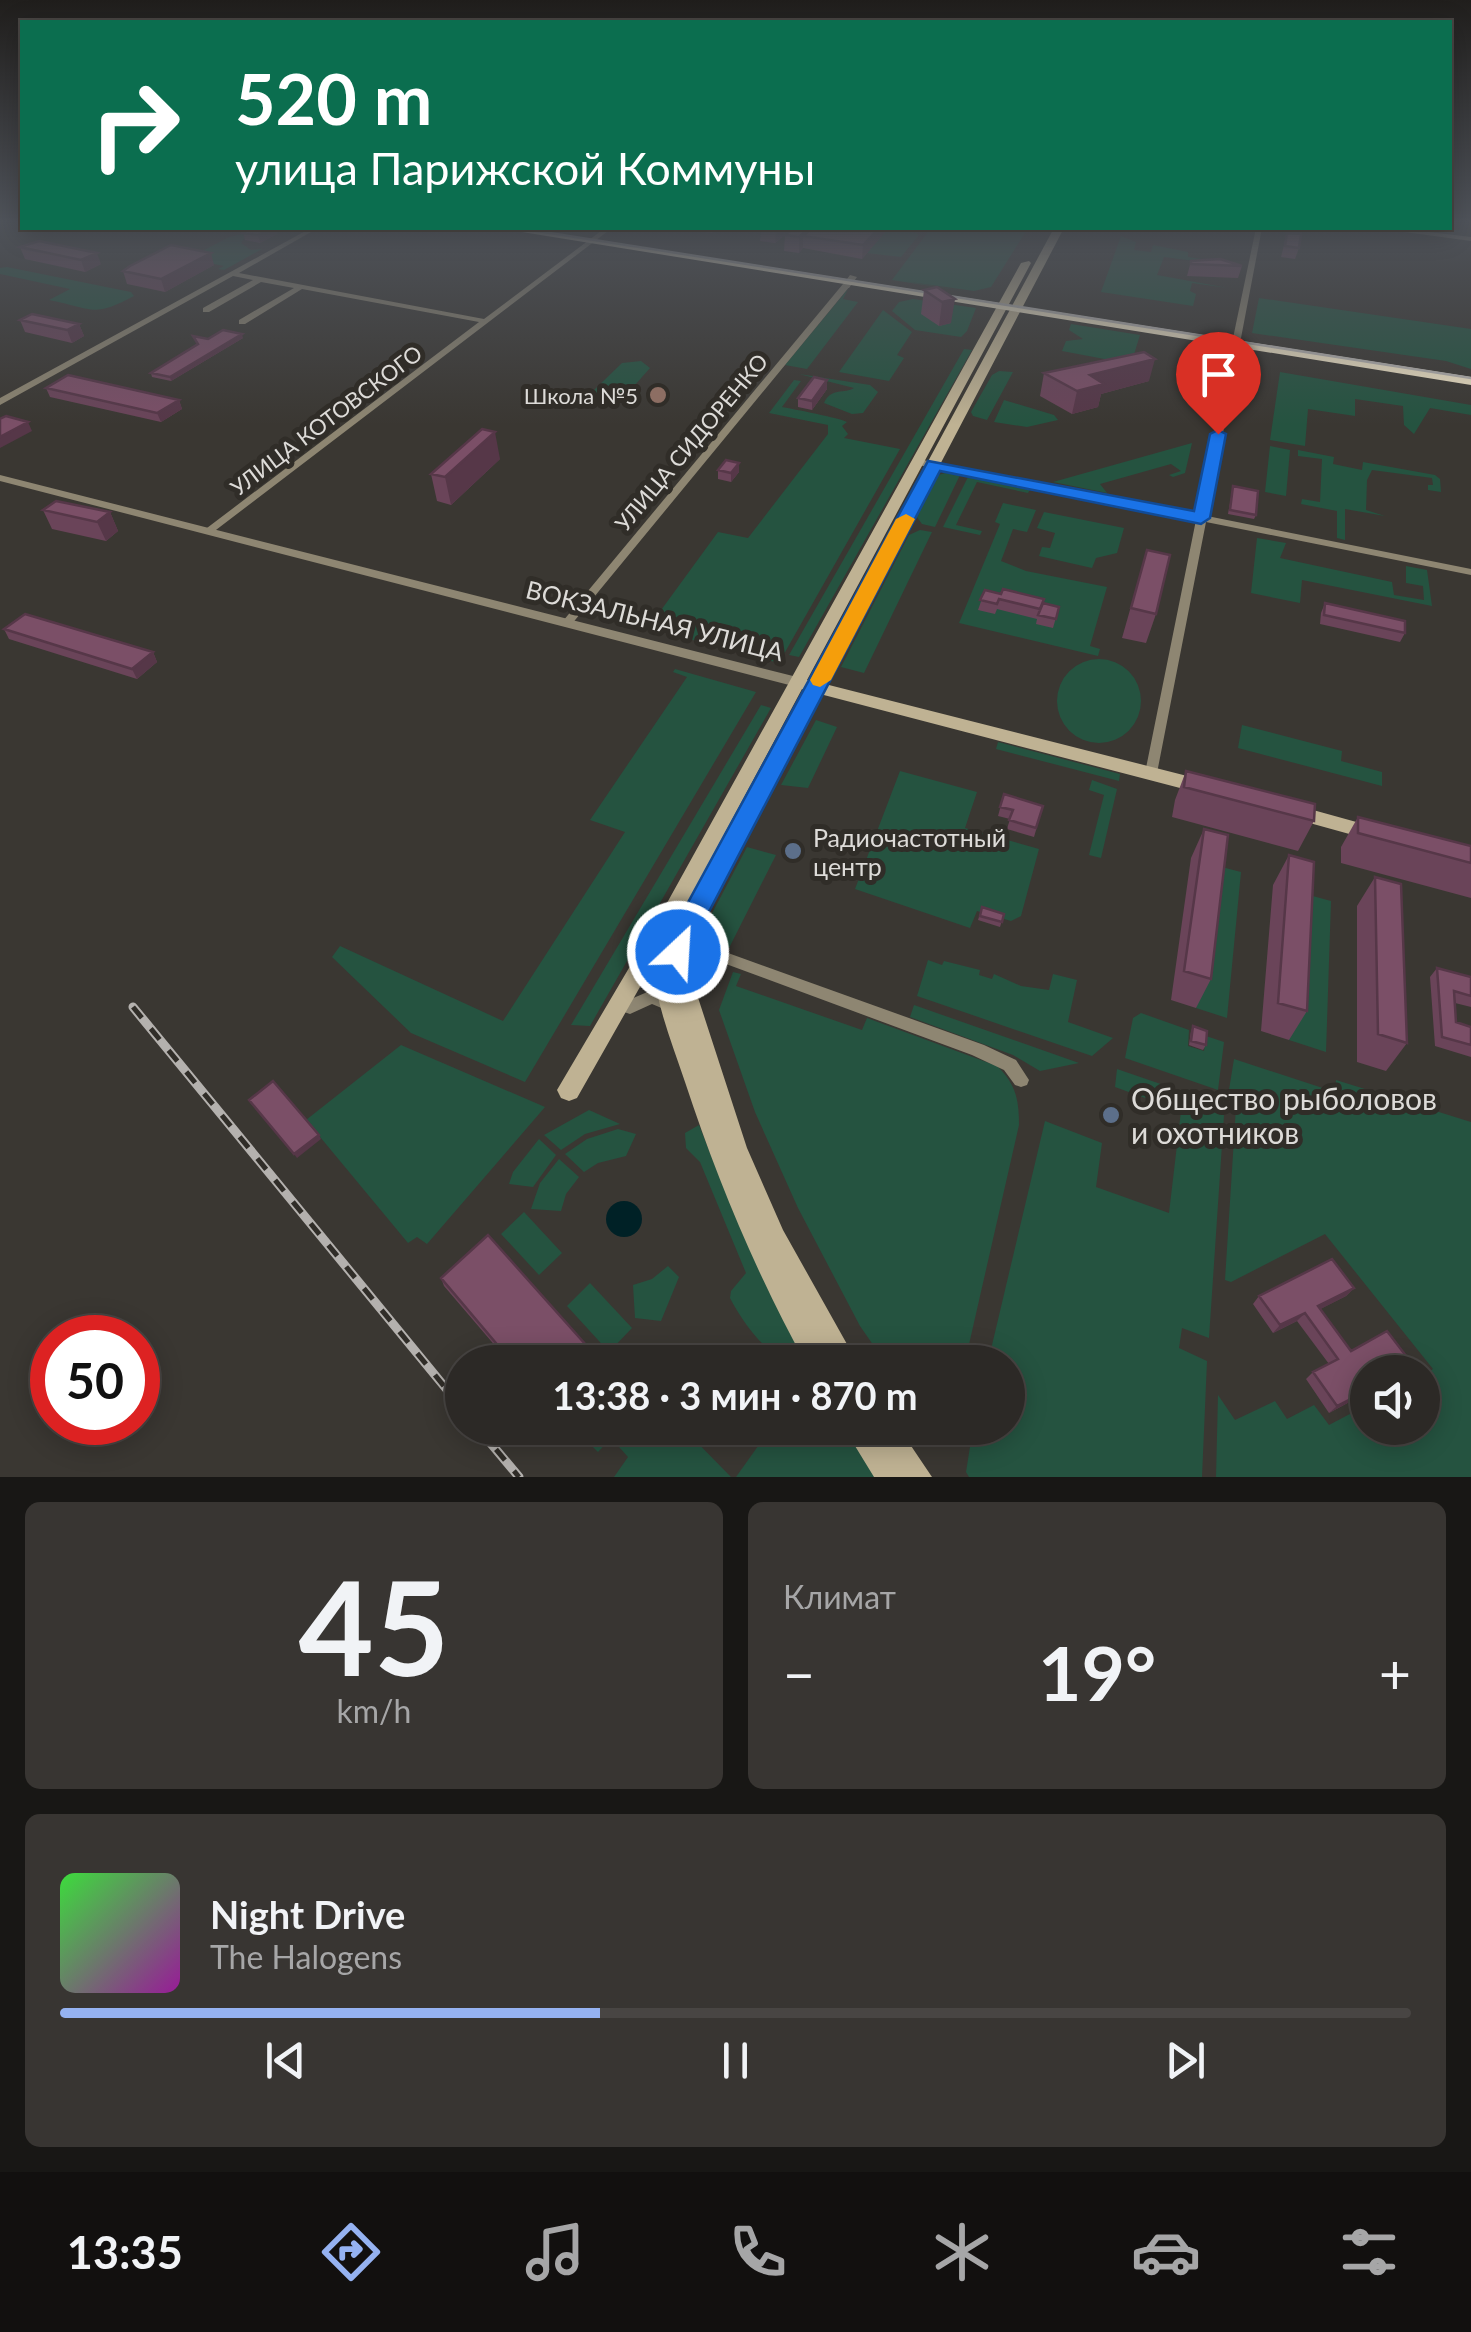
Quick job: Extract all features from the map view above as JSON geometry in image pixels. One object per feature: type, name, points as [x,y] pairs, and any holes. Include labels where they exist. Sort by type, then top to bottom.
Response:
[{"type":"highway","points":[[890,288],[1471,378]]},
{"type":"main road","points":[[575,1092],[934,465],[1020,288]]},
{"type":"main road","points":[[806,685],[918,462],[980,364]]},
{"type":"main road","name":"ВОКЗАЛЬНАЯ УЛИЦА","points":[[806,685],[1214,790]]},
{"type":"main road","points":[[1269,805],[1397,840]]},
{"type":"main road","points":[[627,1001],[663,963],[678,915]]},
{"type":"main road","points":[[663,963],[679,1003],[741,1210],[811,1345]]},
{"type":"main road","points":[[708,1096],[762,1215],[834,1345]]},
{"type":"main road","points":[[870,1445],[892,1477]]},
{"type":"main road","points":[[894,1445],[917,1477]]},
{"type":"street","points":[[0,402],[207,288]]},
{"type":"street","points":[[206,310],[244,288]]},
{"type":"street","points":[[242,322],[300,288]]},
{"type":"street","points":[[307,288],[485,322]]},
{"type":"street","name":"УЛИЦА КОТОВСКОГО","points":[[208,531],[530,288]]},
{"type":"street","name":"УЛИЦА СИДОРЕНКО","points":[[567,624],[844,288]]},
{"type":"street","points":[[1151,774],[1247,288]]},
{"type":"street","points":[[918,462],[1471,572]]},
{"type":"street","name":"ВОКЗАЛЬНАЯ УЛИЦА","points":[[0,478],[806,685]]},
{"type":"street","points":[[678,915],[698,943],[712,953],[978,1050],[1010,1065],[1021,1080]]},
{"type":"street","points":[[663,963],[712,953]]},
{"type":"street","points":[[627,1001],[652,997],[679,1003]]},
{"type":"green space","points":[[65,288],[111,288],[134,296],[101,309],[49,300],[70,289]]},
{"type":"green space","points":[[1102,288],[1191,288],[1196,294],[1193,306],[1101,292]]},
{"type":"green space","points":[[848,289],[843,299],[858,302],[807,369],[785,365]]},
{"type":"green space","points":[[1259,298],[1471,329],[1471,369],[1446,361],[1252,333]]},
{"type":"green space","points":[[913,299],[976,308],[961,337],[915,330],[892,311],[899,302]]},
{"type":"green space","points":[[883,310],[912,332],[897,355],[904,358],[889,381],[839,372]]},
{"type":"green space","points":[[1071,324],[1140,335],[1131,364],[1062,351],[1066,341],[1083,339],[1069,330]]},
{"type":"green space","points":[[964,349],[972,350],[799,657],[789,655]]},
{"type":"green space","points":[[641,361],[650,368],[624,394],[609,400],[592,397],[593,391],[622,363]]},
{"type":"green space","points":[[1013,372],[987,420],[973,416],[971,412],[992,375]]},
{"type":"green space","points":[[1280,372],[1471,405],[1471,415],[1430,408],[1414,434],[1404,425],[1403,406],[1355,399],[1355,416],[1308,409],[1305,446],[1270,440]]},
{"type":"green space","points":[[799,374],[870,385],[878,392],[863,413],[852,414],[824,403],[834,393],[854,388]]},
{"type":"green space","points":[[794,380],[801,381],[782,407],[847,422],[842,426],[848,434],[844,438],[900,449],[784,654],[775,662],[648,628],[718,532],[748,538],[828,434],[828,425],[769,413]]},
{"type":"green space","points":[[1004,400],[1054,415],[1058,420],[1027,427],[994,422]]},
{"type":"green space","points":[[1192,443],[1185,473],[1173,477],[1169,475],[1181,471],[1171,464],[1100,484],[1107,493],[1053,482]]},
{"type":"green space","points":[[1270,446],[1290,450],[1286,496],[1265,492]]},
{"type":"green space","points":[[1298,450],[1334,457],[1333,464],[1362,470],[1363,462],[1435,475],[1440,479],[1441,492],[1428,490],[1428,485],[1433,485],[1432,478],[1372,470],[1367,480],[1366,510],[1385,516],[1345,509],[1345,540],[1337,538],[1337,511],[1301,504],[1302,499],[1320,502],[1322,459],[1298,456]]},
{"type":"green space","points":[[961,473],[935,527],[922,524],[916,516],[938,475]]},
{"type":"green space","points":[[969,475],[1031,488],[1028,493],[977,482],[956,525],[982,531],[980,535],[943,527]]},
{"type":"green space","points":[[1003,503],[1036,510],[1027,532],[1013,529],[1001,561],[1026,571],[1107,587],[1090,646],[1100,649],[1098,656],[959,623],[1000,524],[995,522]]},
{"type":"green space","points":[[1044,512],[1124,528],[1117,553],[1096,558],[1092,568],[1039,556],[1042,547],[1050,548],[1055,533],[1037,528]]},
{"type":"green space","points":[[920,530],[932,532],[864,673],[841,667],[909,535]]},
{"type":"green space","points":[[1257,538],[1286,543],[1280,558],[1392,582],[1394,595],[1424,600],[1423,586],[1406,583],[1406,566],[1427,570],[1432,606],[1302,580],[1300,603],[1251,593]]},
{"type":"green space","points":[[1099,659],[1115,662],[1129,671],[1138,685],[1138,717],[1129,731],[1115,740],[1099,743],[1083,740],[1069,731],[1060,717],[1057,701],[1060,685],[1069,671],[1083,662]]},
{"type":"green space","points":[[675,669],[756,692],[525,1082],[411,1033],[332,957],[340,946],[503,1021],[625,832],[590,820],[687,677],[673,672]]},
{"type":"green space","points":[[761,705],[771,708],[590,1026],[571,1025]]},
{"type":"green space","points":[[816,720],[837,727],[808,788],[781,785]]},
{"type":"green space","points":[[1242,725],[1342,751],[1341,761],[1382,772],[1382,786],[1238,748]]},
{"type":"green space","points":[[998,742],[1120,774],[1119,781],[996,749]]},
{"type":"green space","points":[[900,771],[977,792],[965,828],[1039,849],[1021,916],[1011,921],[977,911],[970,928],[855,889]]},
{"type":"green space","points":[[1092,780],[1117,789],[1101,858],[1089,855],[1104,795],[1089,790]]},
{"type":"green space","points":[[747,847],[776,855],[729,948],[716,940],[709,919]]},
{"type":"green space","points":[[1214,865],[1241,872],[1227,1018],[1196,1008]]},
{"type":"green space","points":[[1298,892],[1331,901],[1326,1052],[1289,1040]]},
{"type":"green space","points":[[928,960],[980,970],[979,975],[992,979],[994,974],[1021,986],[1049,990],[1053,974],[1077,980],[1068,1022],[1113,1038],[1092,1056],[917,996]]},
{"type":"green space","points":[[733,972],[741,974],[736,986],[862,1030],[867,1018],[997,1066],[1008,1079],[1017,1100],[1019,1125],[969,1345],[873,1345],[798,1208],[755,1112],[719,1010]]},
{"type":"green space","points":[[914,1005],[1079,1063],[1040,1071],[1013,1055],[910,1017]]},
{"type":"green space","points":[[1141,1013],[1189,1030],[1188,1046],[1204,1051],[1206,1036],[1224,1042],[1218,1090],[1125,1058],[1133,1018]]},
{"type":"green space","points":[[401,1045],[545,1107],[427,1244],[417,1237],[408,1243],[306,1120]]},
{"type":"green space","points":[[1234,1059],[1335,1092],[1336,1080],[1471,1122],[1471,1477],[1216,1477],[1218,1395],[1235,1420],[1275,1401],[1287,1419],[1314,1405],[1329,1425],[1350,1414],[1350,1445],[1440,1445],[1440,1355],[1422,1355],[1325,1234],[1231,1282],[1225,1280],[1236,1107],[1228,1096]]},
{"type":"green space","points":[[1117,1069],[1213,1102],[1224,1115],[1209,1338],[1182,1328],[1179,1348],[1207,1361],[1202,1477],[969,1477],[966,1472],[970,1445],[1025,1445],[1025,1345],[992,1345],[1045,1121],[1102,1143],[1096,1187],[1169,1213],[1181,1111],[1115,1087]]},
{"type":"green space","points":[[589,1110],[620,1124],[585,1134],[561,1150],[544,1135]]},
{"type":"green space","points":[[699,1125],[734,1213],[800,1345],[764,1345],[730,1298],[746,1273],[700,1162],[686,1148],[685,1133]]},
{"type":"green space","points":[[618,1129],[636,1134],[626,1156],[598,1163],[584,1172],[565,1154],[587,1139]]},
{"type":"green space","points":[[539,1139],[556,1155],[533,1187],[509,1184],[513,1172]]},
{"type":"green space","points":[[559,1159],[579,1177],[566,1194],[561,1211],[531,1209],[540,1183]]},
{"type":"green space","points":[[524,1212],[562,1253],[539,1275],[501,1234]]},
{"type":"green space","points":[[668,1266],[679,1277],[661,1321],[635,1318],[633,1285],[652,1279]]},
{"type":"green space","points":[[590,1283],[632,1328],[616,1345],[603,1345],[567,1306]]},
{"type":"green space","points":[[617,1445],[700,1445],[731,1477],[614,1477],[628,1457]]},
{"type":"green space","points":[[759,1445],[860,1445],[882,1477],[736,1477]]},
{"type":"water","points":[[624,1201],[637,1206],[642,1219],[637,1232],[624,1237],[611,1232],[606,1219],[611,1206]]},
{"type":"building","points":[[938,288],[955,299],[942,302],[924,290]]},
{"type":"building","points":[[32,314],[79,324],[67,330],[20,320]]},
{"type":"building","points":[[223,330],[242,334],[170,377],[151,373],[198,344],[193,336],[208,339]]},
{"type":"building","points":[[1144,352],[1155,359],[1090,375],[1104,384],[1077,391],[1044,373]]},
{"type":"building","points":[[68,375],[179,400],[157,413],[46,388]]},
{"type":"building","points":[[814,377],[827,380],[812,401],[798,398]]},
{"type":"building","points":[[6,416],[28,422],[0,437],[0,419]]},
{"type":"building","points":[[482,429],[495,432],[445,477],[431,474]]},
{"type":"building","points":[[726,460],[739,463],[731,473],[718,470]]},
{"type":"building","points":[[1233,486],[1258,491],[1256,515],[1230,510]]},
{"type":"building","points":[[56,501],[110,512],[97,522],[43,510]]},
{"type":"building","points":[[1147,550],[1170,555],[1156,614],[1131,608]]},
{"type":"building","points":[[1003,589],[1044,599],[1040,609],[999,599],[997,604],[980,600],[985,590],[1001,594]]},
{"type":"building","points":[[1043,603],[1059,607],[1056,619],[1038,615]]},
{"type":"building","points":[[1325,603],[1405,621],[1405,633],[1324,615]]},
{"type":"building","points":[[25,614],[153,652],[132,669],[4,629]]},
{"type":"building","points":[[1186,771],[1315,804],[1314,821],[1184,787]]},
{"type":"building","points":[[1004,794],[1043,806],[1036,828],[1009,820],[1013,810],[1000,807]]},
{"type":"building","points":[[1358,817],[1471,846],[1471,863],[1358,833]]},
{"type":"building","points":[[1204,829],[1228,835],[1211,979],[1184,971]]},
{"type":"building","points":[[1289,855],[1314,862],[1307,1011],[1278,1003]]},
{"type":"building","points":[[1375,877],[1401,884],[1407,1043],[1378,1034]]},
{"type":"building","points":[[982,907],[1004,914],[1002,922],[980,916]]},
{"type":"building","points":[[1437,968],[1471,977],[1471,996],[1454,991],[1456,1022],[1471,1027],[1471,1045],[1442,1037]]},
{"type":"building","points":[[1193,1026],[1207,1031],[1206,1045],[1191,1041]]},
{"type":"building","points":[[273,1081],[319,1135],[294,1154],[249,1100]]},
{"type":"building","points":[[488,1235],[586,1345],[498,1345],[441,1278]]},
{"type":"building","points":[[1332,1259],[1354,1288],[1318,1306],[1351,1351],[1387,1331],[1405,1355],[1350,1355],[1350,1399],[1337,1406],[1313,1372],[1338,1359],[1305,1313],[1280,1325],[1259,1296]]},
{"type":"tram line","points":[[899,288],[1471,378]]},
{"type":"railway","points":[[133,1007],[445,1387]]},
{"type":"railway","points":[[492,1445],[519,1477]]},
{"type":"slow traffic","points":[[820,680],[906,519]]},
{"type":"place","name":"Школа №5","points":[[658,395]]},
{"type":"place","name":"Радиочастотный центр","points":[[793,851]]},
{"type":"place","name":"Общество рыболовов и охотников","points":[[1111,1115]]},
{"type":"route","points":[[678,952],[688,926],[934,465],[1201,518],[1218,434]]}]
